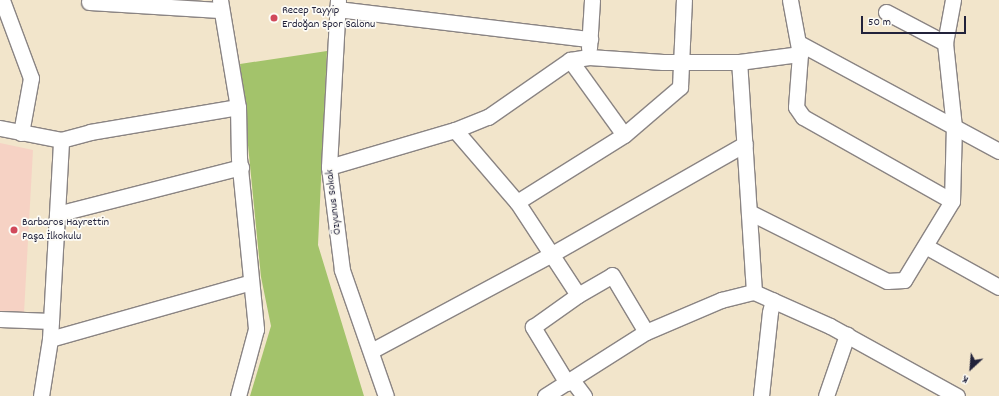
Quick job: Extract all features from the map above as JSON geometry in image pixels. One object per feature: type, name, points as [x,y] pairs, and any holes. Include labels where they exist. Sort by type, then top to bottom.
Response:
[{"type":"street","points":[[2,0],[31,78],[21,133]]},
{"type":"street","points":[[588,57],[592,0]]},
{"type":"street","points":[[517,202],[624,136],[680,87],[679,62],[684,0]]},
{"type":"street","points":[[790,0],[789,5],[800,48],[796,107],[803,117],[952,201]]},
{"type":"street","points":[[751,213],[887,281],[904,280],[926,247],[952,201],[954,127],[945,43],[953,0]]},
{"type":"street","points":[[89,2],[220,5],[238,107],[250,282],[256,330],[238,396]]},
{"type":"street","points":[[338,5],[590,39]]},
{"type":"street","name":"Özyunus Sokak","points":[[338,5],[330,167],[342,270],[386,396]]},
{"type":"street","points":[[886,12],[945,43]]},
{"type":"street","points":[[330,167],[455,130],[488,117],[570,60],[588,57],[679,62],[739,62],[800,48],[999,151]]},
{"type":"street","points":[[570,60],[624,136]]},
{"type":"street","points":[[739,62],[751,213],[754,292]]},
{"type":"street","points":[[0,128],[61,140],[90,132],[238,107]]},
{"type":"street","points":[[455,130],[517,202],[578,295]]},
{"type":"street","points":[[41,396],[50,339],[61,140]]},
{"type":"street","points":[[371,351],[552,254],[745,144]]},
{"type":"street","points":[[57,214],[241,167]]},
{"type":"street","points":[[926,247],[999,287]]},
{"type":"street","points":[[584,396],[570,382],[533,327],[578,295],[612,275],[646,332]]},
{"type":"street","points":[[50,339],[250,282]]},
{"type":"street","points":[[545,396],[570,382],[646,332],[721,300],[754,292],[847,335],[935,390],[957,396]]},
{"type":"street","points":[[761,396],[770,312],[773,300]]},
{"type":"street","points":[[0,319],[50,321]]},
{"type":"street","points":[[826,396],[847,335]]},
{"type":"shaded area","name":"Barbaros Hayrettin Paşa İlkokulu","points":[[0,143],[33,150],[24,313],[0,311]]},
{"type":"green space","points":[[327,51],[318,245],[364,396],[250,396],[271,326],[261,277],[240,64]]},
{"type":"place","name":"Recep Tayyip Erdoğan Spor Salonu","points":[[274,18]]},
{"type":"place","name":"Barbaros Hayrettin Paşa İlkokulu","points":[[14,230]]}]
